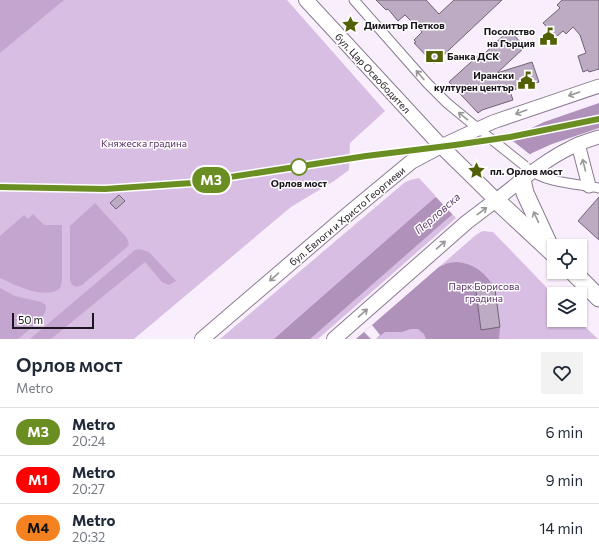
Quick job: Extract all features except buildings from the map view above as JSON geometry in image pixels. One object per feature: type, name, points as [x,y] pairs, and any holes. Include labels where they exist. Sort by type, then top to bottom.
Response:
[{"type":"highway","points":[[526,173],[528,199],[547,241]]},
{"type":"highway","points":[[492,196],[547,248]]},
{"type":"highway","points":[[579,279],[599,298]]},
{"type":"main road","name":"бул. Цар Освободител","points":[[306,0],[440,146],[492,196]]},
{"type":"main road","name":"бул. Евлоги и Христо Георгиеви","points":[[202,339],[411,162],[440,146],[482,132],[599,86]]},
{"type":"main road","points":[[334,339],[467,222],[492,196],[526,173],[560,153],[578,144],[599,137]]},
{"type":"main road","points":[[578,144],[594,187]]},
{"type":"street","points":[[354,0],[447,104],[482,132],[526,173],[570,184],[594,187]]},
{"type":"green space","name":"Княжеска градина","points":[[0,0],[287,0],[385,111],[350,143],[349,170],[334,181],[291,207],[134,339],[0,339]]},
{"type":"green space","points":[[419,178],[456,218],[318,339],[220,339],[404,183]]},
{"type":"green space","name":"Парк Борисова градина","points":[[483,231],[493,232],[547,288],[547,327],[585,327],[598,339],[356,339],[477,234]]},
{"type":"shaded area","points":[[0,0],[64,0],[0,53]]},
{"type":"shaded area","points":[[95,203],[127,238],[129,244],[82,285],[77,287],[72,285],[70,280],[70,226]]},
{"type":"shaded area","points":[[33,214],[44,225],[62,225],[62,281],[60,288],[54,292],[46,293],[32,291],[0,278],[0,236],[24,215],[28,219]]},
{"type":"shaded area","points":[[140,249],[149,252],[176,281],[169,285],[162,282],[145,262],[51,339],[30,339],[135,250]]},
{"type":"shaded area","points":[[0,288],[15,296],[41,302],[46,305],[44,315],[18,339],[0,339]]},
{"type":"water","name":"Перловска","points":[[599,103],[599,128],[552,144],[532,153],[500,176],[447,219],[310,339],[274,339],[431,201],[482,159],[519,134],[544,122]]},
{"type":"water","points":[[457,262],[475,267],[488,278],[495,289],[476,292],[481,329],[500,327],[499,339],[426,339],[424,334],[418,329],[411,329],[402,332],[385,332],[376,339],[356,339],[439,267],[448,263]]},
{"type":"pier","points":[[509,138],[532,156],[501,177],[454,216],[435,196],[481,157]]},
{"type":"pier","points":[[372,325],[380,335],[376,339],[371,339],[364,332]]},
{"type":"metro line","name":"M3","points":[[0,187],[105,189],[192,183],[366,156],[510,137],[599,119]]},
{"type":"place","name":"Димитър Петков","points":[[351,25]]},
{"type":"place","name":"Посолство на Гърция","points":[[548,37]]},
{"type":"place","name":"Банка ДСК","points":[[434,56]]},
{"type":"place","name":"Ирански културен център","points":[[527,81]]},
{"type":"place","name":"Орлов мост","points":[[299,167]]},
{"type":"place","name":"пл. Орлов мост","points":[[477,171]]}]
